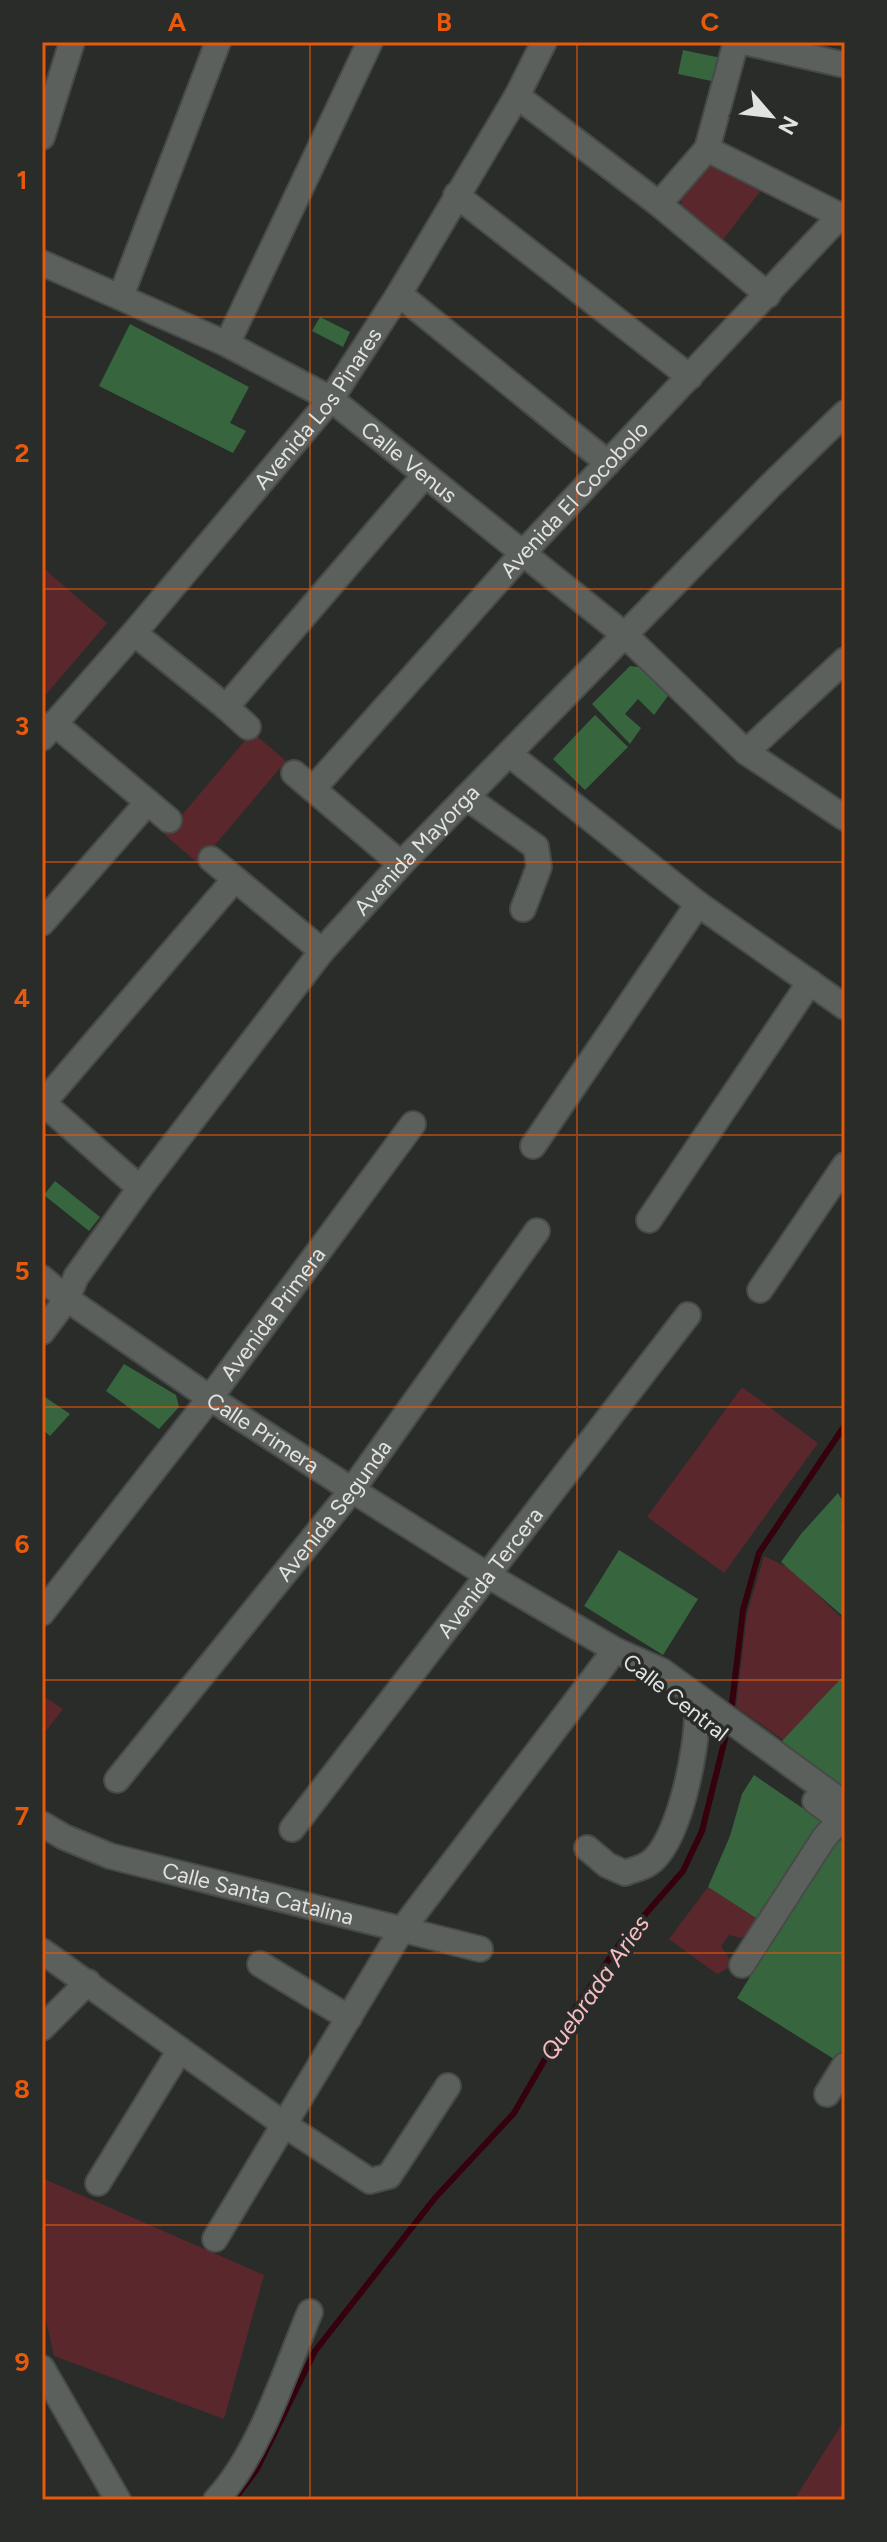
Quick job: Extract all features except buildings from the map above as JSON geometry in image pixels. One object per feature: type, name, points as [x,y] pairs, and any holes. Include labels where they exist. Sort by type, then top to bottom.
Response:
[{"type":"street","points":[[42,137],[72,42]]},
{"type":"street","points":[[121,296],[218,42]]},
{"type":"street","points":[[227,344],[370,42]]},
{"type":"street","name":"Avenida Los Pinares","points":[[48,730],[331,399],[399,294],[517,96],[544,42]]},
{"type":"street","points":[[659,204],[707,149],[736,42]]},
{"type":"street","points":[[744,42],[845,65]]},
{"type":"street","points":[[517,96],[659,204],[768,295]]},
{"type":"street","points":[[707,149],[843,216]]},
{"type":"street","points":[[456,195],[690,377]]},
{"type":"street","name":"Avenida El Cocobolo","points":[[313,789],[522,554],[843,216]]},
{"type":"street","name":"Calle Venus","points":[[42,263],[227,344],[331,399],[626,636],[746,752],[845,818]]},
{"type":"street","points":[[399,294],[608,463]]},
{"type":"street","name":"Avenida Mayorga","points":[[42,1332],[67,1299],[76,1277],[140,1188],[322,951],[466,797],[845,413]]},
{"type":"street","points":[[226,707],[425,475]]},
{"type":"street","points":[[134,633],[248,727]]},
{"type":"street","points":[[746,752],[845,660]]},
{"type":"street","points":[[48,730],[169,820]]},
{"type":"street","points":[[509,754],[698,904],[845,1007]]},
{"type":"street","points":[[294,773],[401,864]]},
{"type":"street","points":[[466,797],[536,847],[539,867],[523,909]]},
{"type":"street","points":[[42,923],[148,802]]},
{"type":"street","points":[[211,859],[322,951]]},
{"type":"street","points":[[140,1188],[43,1103],[235,879]]},
{"type":"street","points":[[533,1146],[698,904]]},
{"type":"street","points":[[649,1220],[810,982]]},
{"type":"street","name":"Avenida Primera","points":[[42,1613],[210,1398],[413,1124]]},
{"type":"street","points":[[760,1290],[845,1165]]},
{"type":"street","name":"Avenida Segunda","points":[[117,1780],[352,1490],[537,1231]]},
{"type":"street","name":"Calle Primera","points":[[42,1278],[67,1299],[210,1398],[489,1576],[615,1650]]},
{"type":"street","name":"Avenida Tercera","points":[[292,1829],[688,1315]]},
{"type":"street","points":[[215,2239],[401,1931],[615,1650]]},
{"type":"street","name":"Calle Central","points":[[615,1650],[649,1681],[742,1738],[844,1815]]},
{"type":"street","points":[[587,1848],[607,1865],[625,1873],[649,1864],[664,1847],[681,1807],[691,1765],[710,1718]]},
{"type":"street","points":[[742,1965],[824,1838],[844,1815]]},
{"type":"street","name":"Calle Santa Catalina","points":[[42,1824],[110,1856],[480,1949]]},
{"type":"street","points":[[42,1951],[285,2125],[370,2181],[389,2176],[448,2086]]},
{"type":"street","points":[[260,1964],[349,2018]]},
{"type":"street","points":[[42,2028],[88,1982]]},
{"type":"street","points":[[98,2183],[180,2050]]},
{"type":"street","points":[[827,2094],[845,2065]]},
{"type":"street","points":[[216,2500],[249,2455],[310,2312]]},
{"type":"street","points":[[42,2368],[115,2498]]},
{"type":"shaded area","points":[[706,160],[766,184],[722,241],[682,210],[680,196]]},
{"type":"shaded area","points":[[42,567],[107,623],[42,699]]},
{"type":"shaded area","points":[[252,732],[286,761],[199,864],[165,835]]},
{"type":"shaded area","points":[[742,1387],[818,1443],[724,1573],[647,1517]]},
{"type":"shaded area","points":[[764,1556],[791,1569],[845,1621],[845,1673],[785,1741],[736,1707],[747,1614]]},
{"type":"shaded area","points":[[42,1695],[63,1709],[42,1736]]},
{"type":"shaded area","points":[[708,1887],[759,1920],[741,1938],[729,1935],[721,1946],[729,1958],[728,1968],[717,1974],[669,1939]]},
{"type":"shaded area","points":[[42,2178],[264,2275],[224,2419],[54,2356],[45,2317]]},
{"type":"shaded area","points":[[845,2419],[845,2500],[794,2500]]},
{"type":"waterway","name":"Quebrada Aries","points":[[731,1712],[743,1610],[759,1553],[845,1425]]},
{"type":"waterway","name":"Quebrada Aries","points":[[234,2500],[257,2469],[315,2351],[435,2198],[514,2113],[570,2016],[621,1942],[683,1871],[702,1831],[728,1727]]}]
